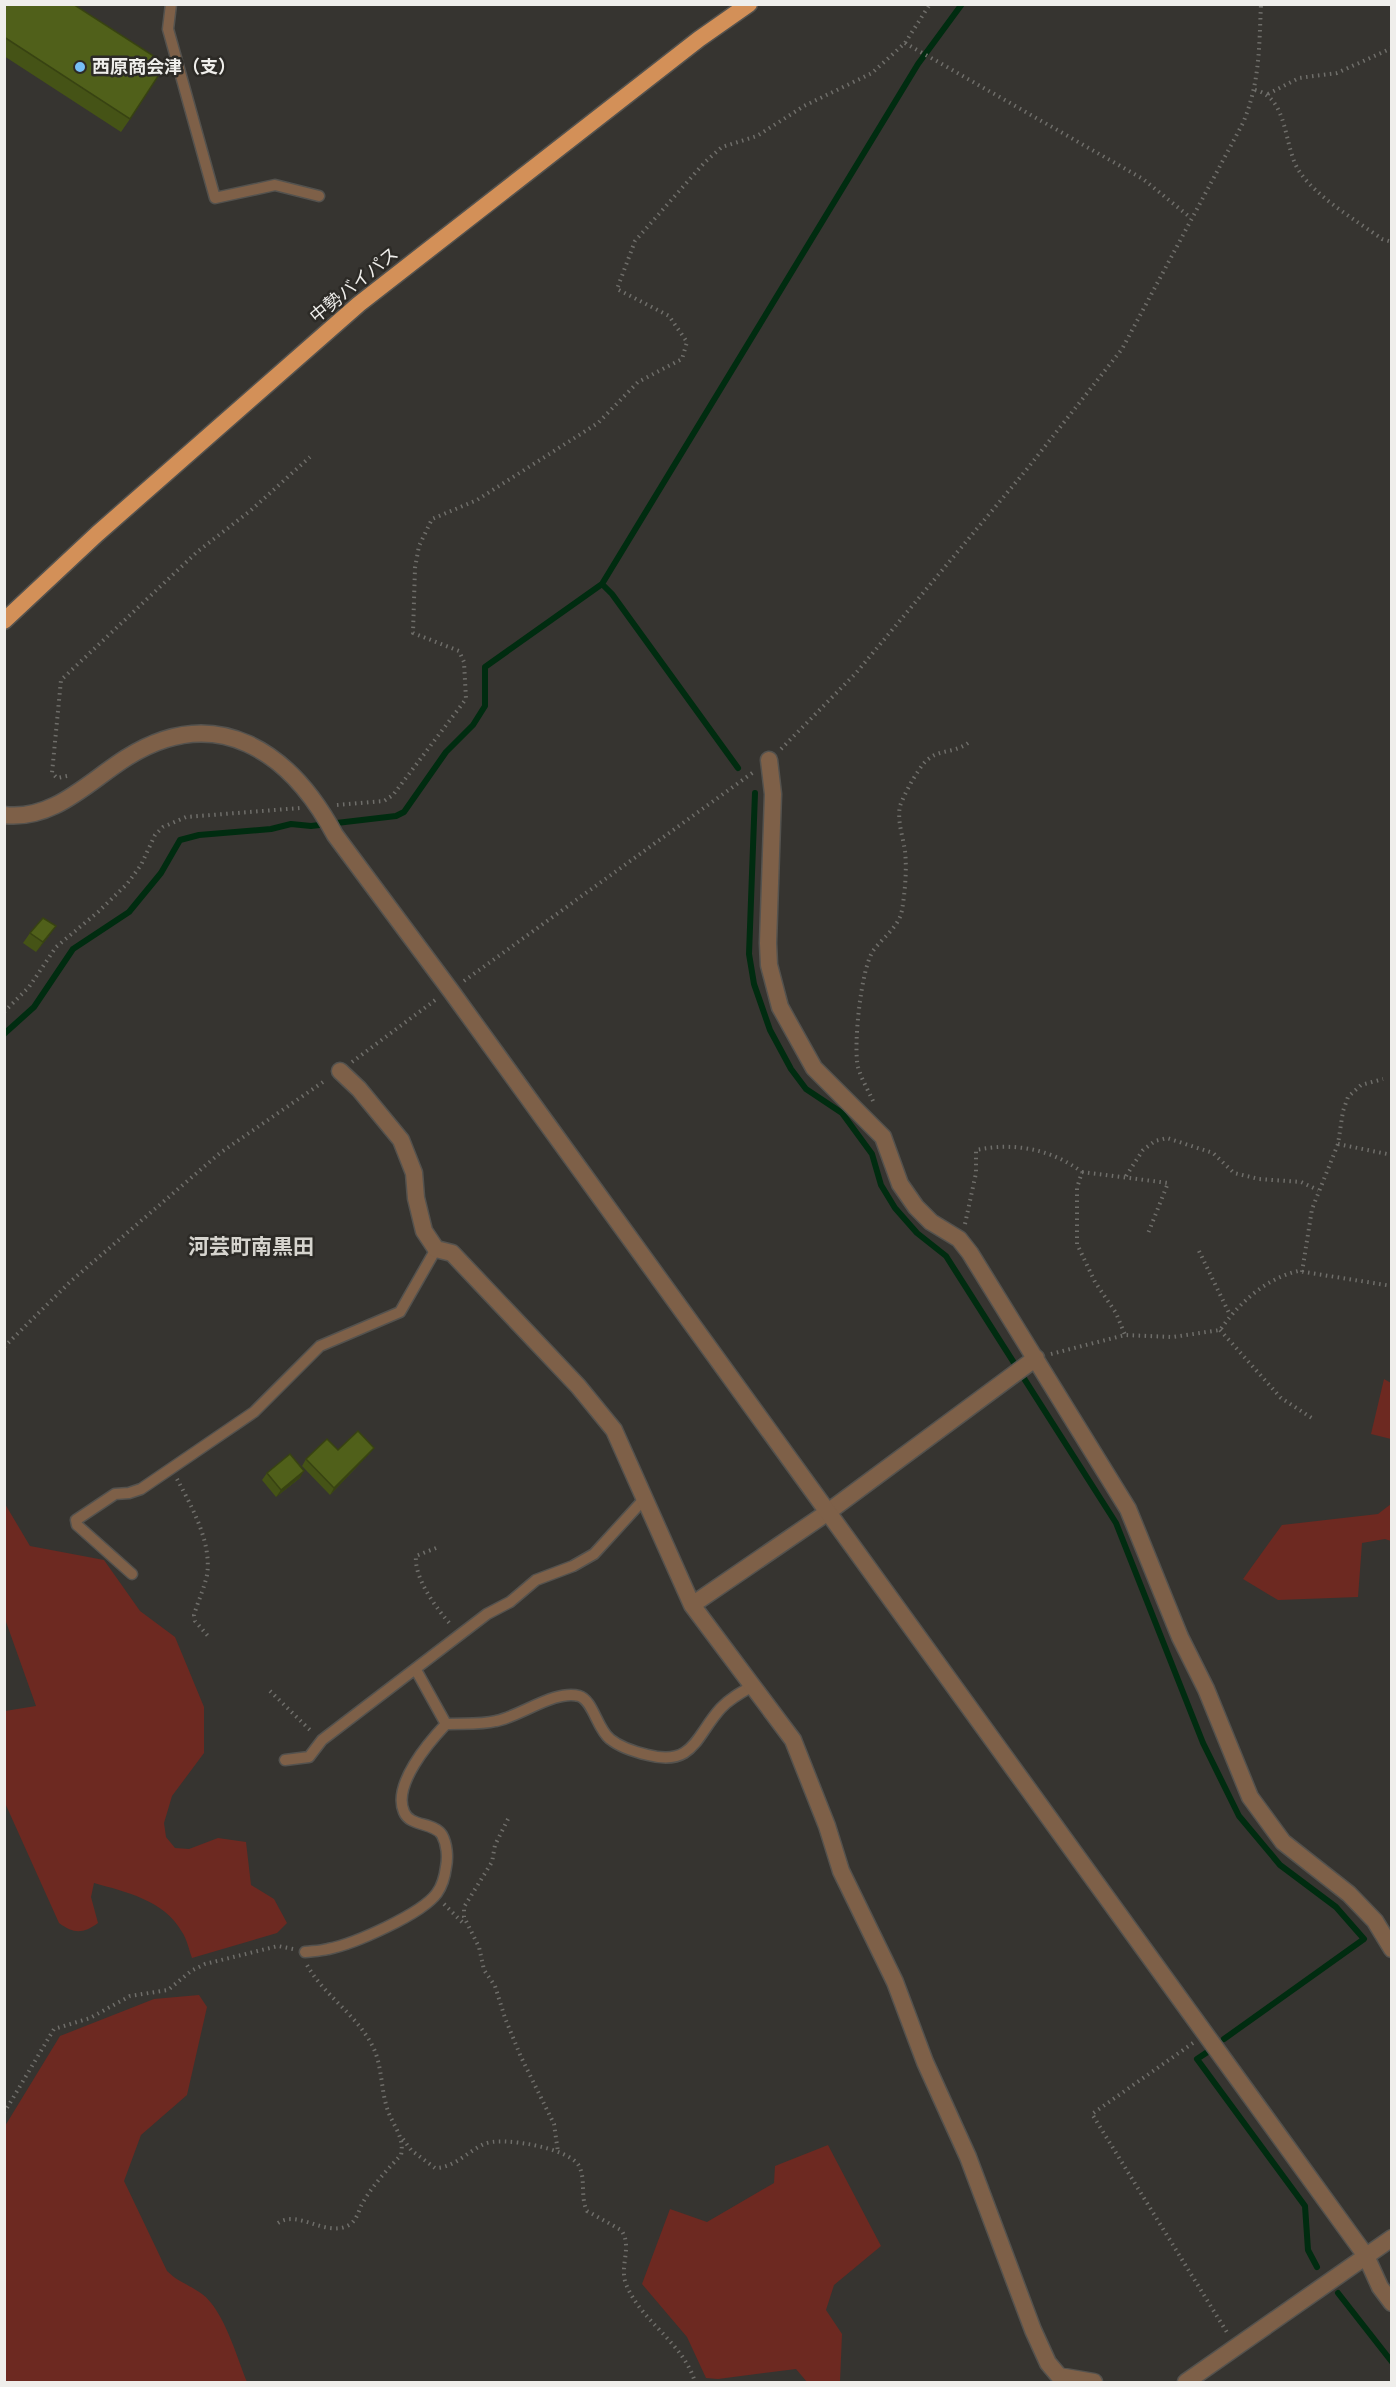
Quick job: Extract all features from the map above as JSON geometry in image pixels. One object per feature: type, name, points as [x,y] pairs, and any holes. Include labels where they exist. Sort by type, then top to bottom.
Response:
[{"type":"highway","name":"中勢バイパス","points":[[4,621],[97,534],[359,304],[699,39],[750,4]]},
{"type":"street","points":[[4,815],[31,815],[49,809],[71,798],[135,753],[159,741],[187,734],[240,740],[260,747],[292,775],[320,807],[335,835],[451,991],[1366,2256],[1380,2287],[1392,2303]]},
{"type":"street","points":[[770,760],[773,816],[768,943],[769,965],[780,1007],[814,1068],[883,1137],[900,1184],[916,1207],[931,1222],[957,1238],[970,1253],[1033,1362],[1128,1509],[1250,1797],[1283,1842],[1349,1894],[1375,1921],[1392,1949]]},
{"type":"street","points":[[340,1071],[359,1089],[401,1140],[414,1173],[416,1198],[424,1232],[436,1249],[452,1253],[600,1410],[614,1430],[692,1605],[751,1687],[793,1740],[827,1826],[841,1871],[895,1982],[925,2062],[968,2157],[1033,2330],[1048,2363],[1059,2376],[1094,2382]]},
{"type":"street","points":[[692,1605],[828,1512],[1033,1362]]},
{"type":"street","points":[[1186,2382],[1392,2238]]},
{"type":"lane","points":[[171,4],[168,29],[215,198],[275,185],[319,196]]},
{"type":"lane","points":[[132,1574],[77,1525],[76,1520],[115,1494],[141,1489],[254,1412],[320,1346],[400,1312],[436,1249]]},
{"type":"lane","points":[[285,1760],[309,1757],[322,1740],[488,1614],[510,1602],[536,1581],[573,1566],[594,1554],[645,1497]]},
{"type":"lane","points":[[416,1670],[446,1724]]},
{"type":"lane","points":[[305,1952],[336,1947],[386,1927],[420,1908],[437,1893],[447,1863],[444,1841],[437,1830],[408,1818],[403,1812],[402,1802],[411,1769],[446,1724],[499,1721],[551,1700],[576,1695],[587,1701],[602,1732],[612,1741],[660,1758],[675,1757],[694,1748],[721,1708],[751,1687]]},
{"type":"path","points":[[4,1012],[24,993],[56,947],[127,884],[141,865],[155,836],[163,827],[186,817],[384,801],[393,795],[466,699],[465,662],[459,651],[413,633],[418,546],[432,519],[477,500],[598,423],[638,382],[682,359],[687,342],[669,316],[617,289],[635,241],[651,220],[705,162],[723,147],[757,136],[804,106],[872,73],[905,43],[930,4]]},
{"type":"path","points":[[5,1344],[71,1281],[220,1153],[340,1071],[402,1023],[451,991],[770,760],[856,673],[1027,469],[1122,349],[1243,123],[1255,90],[1261,4]]},
{"type":"path","points":[[905,43],[1143,179],[1191,218]]},
{"type":"path","points":[[1268,94],[1299,78],[1337,73],[1392,48]]},
{"type":"path","points":[[1255,90],[1268,94],[1280,112],[1289,148],[1299,171],[1309,184],[1382,239],[1392,242]]},
{"type":"path","points":[[73,772],[64,778],[57,778],[52,772],[61,680],[197,552],[250,512],[310,457]]},
{"type":"path","points":[[875,1105],[859,1068],[861,998],[865,972],[873,952],[902,913],[906,866],[901,805],[919,769],[929,757],[940,751],[960,749],[968,742]]},
{"type":"path","points":[[1302,1272],[1309,1225],[1318,1190],[1338,1144],[1342,1111],[1348,1097],[1361,1085],[1383,1079]]},
{"type":"path","points":[[1126,1176],[1143,1150],[1155,1141],[1167,1138],[1213,1153],[1239,1175],[1301,1182],[1318,1190]]},
{"type":"path","points":[[1338,1144],[1392,1155]]},
{"type":"path","points":[[957,1238],[970,1211],[976,1150],[1030,1148],[1070,1163],[1082,1172],[1168,1183],[1147,1236]]},
{"type":"path","points":[[1082,1172],[1077,1188],[1077,1244],[1095,1282],[1116,1313],[1125,1335]]},
{"type":"path","points":[[1199,1251],[1230,1315]]},
{"type":"path","points":[[1033,1362],[1125,1335],[1173,1337],[1220,1330],[1230,1315],[1263,1287],[1286,1274],[1302,1272],[1392,1286]]},
{"type":"path","points":[[1220,1330],[1281,1398],[1315,1420]]},
{"type":"path","points":[[171,1467],[189,1501],[208,1555],[207,1576],[194,1615],[195,1621],[208,1636]]},
{"type":"path","points":[[436,1548],[416,1556],[417,1570],[447,1621],[460,1635]]},
{"type":"path","points":[[270,1691],[322,1740]]},
{"type":"path","points":[[466,1925],[464,1907],[492,1862],[495,1845],[508,1819]]},
{"type":"path","points":[[437,1893],[466,1925],[479,1947],[484,1970],[495,1986],[504,2018],[554,2124],[558,2152]]},
{"type":"path","points":[[4,2113],[54,2029],[90,2018],[130,1996],[168,1990],[191,1971],[205,1964],[278,1946],[305,1952],[306,1962],[313,1976],[357,2022],[374,2049],[386,2105],[401,2137],[411,2150],[435,2168],[447,2166],[492,2141],[524,2143],[558,2152],[574,2160],[579,2166],[582,2197],[587,2211],[621,2230],[625,2235],[627,2242],[623,2275],[626,2285],[644,2311],[682,2354],[695,2382]]},
{"type":"path","points":[[1206,2034],[1092,2114],[1236,2347]]},
{"type":"path","points":[[278,2223],[285,2219],[325,2229],[343,2228],[351,2224],[368,2194],[401,2155],[401,2137]]},
{"type":"shaded area","points":[[1384,1379],[1391,1383],[1391,1439],[1371,1434]]},
{"type":"shaded area","points":[[5,1504],[30,1546],[104,1560],[140,1611],[175,1637],[204,1707],[204,1753],[172,1796],[164,1823],[166,1837],[175,1848],[189,1849],[218,1838],[246,1842],[251,1885],[274,1899],[287,1923],[277,1933],[192,1958],[184,1935],[165,1912],[143,1899],[94,1883],[91,1897],[98,1923],[83,1931],[74,1931],[59,1923],[5,1803],[5,1711],[36,1706],[5,1619]]},
{"type":"shaded area","points":[[1391,1504],[1391,1541],[1385,1539],[1362,1543],[1358,1597],[1278,1600],[1243,1579],[1282,1525],[1378,1514]]},
{"type":"shaded area","points":[[199,1995],[207,2007],[187,2095],[141,2135],[124,2181],[167,2271],[202,2294],[217,2311],[247,2382],[5,2382],[5,2126],[60,2036],[154,1999]]},
{"type":"shaded area","points":[[828,2145],[881,2246],[834,2285],[826,2310],[842,2334],[840,2382],[807,2382],[796,2369],[718,2379],[706,2378],[687,2337],[642,2284],[670,2209],[707,2222],[774,2183],[775,2166]]},
{"type":"building","name":"西原商会津（支）","points":[[4,4],[73,4],[166,64],[130,119],[4,37]]},
{"type":"building","points":[[43,918],[56,926],[43,942],[30,933]]},
{"type":"building","points":[[358,1431],[374,1448],[334,1488],[306,1459],[327,1439],[338,1450]]},
{"type":"building","points":[[290,1454],[304,1471],[281,1490],[267,1473]]},
{"type":"waterway","points":[[4,1034],[34,1007],[73,949],[129,912],[161,873],[180,840],[199,835],[271,829],[291,824],[311,826],[396,816],[404,812],[446,752],[473,725],[485,706],[485,667],[602,584],[918,64],[962,4]]},
{"type":"waterway","points":[[602,584],[612,594],[738,768]]},
{"type":"waterway","points":[[755,793],[749,954],[754,984],[770,1030],[791,1069],[806,1089],[842,1113],[872,1154],[881,1185],[895,1208],[917,1233],[946,1256],[1116,1523],[1203,1743],[1239,1816],[1280,1865],[1336,1907],[1364,1939],[1224,2039]]},
{"type":"waterway","points":[[1209,2051],[1197,2059],[1305,2206],[1308,2250],[1317,2267]]},
{"type":"waterway","points":[[1338,2293],[1392,2362]]},
{"type":"place","name":"西原商会津（支）","points":[[80,67]]},
{"type":"district","name":"河芸町南黒田","points":[[251,1247]]}]
